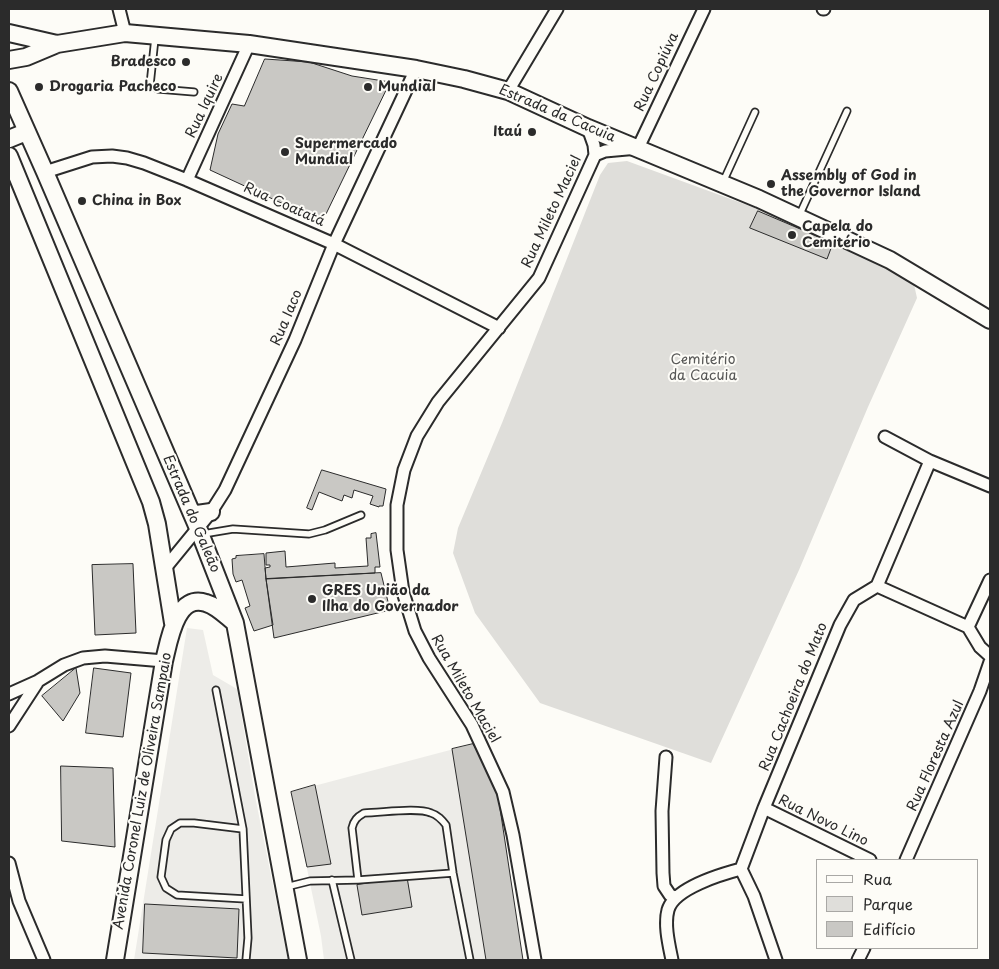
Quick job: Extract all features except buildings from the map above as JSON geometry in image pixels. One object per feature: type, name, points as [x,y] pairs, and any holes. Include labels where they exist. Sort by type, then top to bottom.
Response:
[{"type":"main road","name":"Estrada da Cacuia","points":[[9,60],[26,57],[57,44],[126,32],[249,44],[464,78],[508,91],[588,128],[722,184],[890,260],[990,320]]},
{"type":"main road","name":"Estrada da Cacuia","points":[[9,33],[57,44]]},
{"type":"main road","name":"Estrada do Galeão","points":[[9,91],[191,512],[235,622],[298,960]]},
{"type":"main road","points":[[9,139],[26,132]]},
{"type":"main road","points":[[9,156],[151,502],[166,567],[174,623]]},
{"type":"main road","points":[[191,512],[197,514],[212,512]]},
{"type":"main road","points":[[174,623],[185,606],[195,602],[205,602],[235,622]]},
{"type":"main road","name":"Avenida Coronel Luiz de Oliveira Sampaio","points":[[115,960],[164,661],[174,623]]},
{"type":"street","points":[[119,9],[126,32]]},
{"type":"street","points":[[508,91],[557,9]]},
{"type":"street","name":"Rua Copiúva","points":[[638,148],[704,9]]},
{"type":"street","name":"Rua Iquire","points":[[187,180],[249,44]]},
{"type":"street","name":"Rua Iaco","points":[[166,567],[199,531],[225,490],[295,340],[334,244],[416,69]]},
{"type":"street","name":"Rua Mileto Maciel","points":[[535,960],[513,835],[503,792],[472,725],[428,658],[415,630],[403,592],[397,550],[397,505],[404,470],[417,436],[438,402],[538,278],[595,155],[594,145],[588,128]]},
{"type":"street","name":"Rua Mileto Maciel","points":[[595,155],[605,151],[638,148]]},
{"type":"street","name":"Rua Coatatá","points":[[45,172],[92,157],[112,156],[136,160],[187,180],[334,244],[499,328]]},
{"type":"street","points":[[884,437],[930,461],[990,486]]},
{"type":"street","points":[[930,461],[877,586],[968,627],[980,647],[990,656]]},
{"type":"street","points":[[968,627],[990,580]]},
{"type":"street","name":"Rua Cachoeira do Mato","points":[[741,869],[764,808],[840,625],[854,600],[877,586]]},
{"type":"street","points":[[9,694],[38,681],[64,665],[83,658],[105,656],[164,661]]},
{"type":"street","name":"Rua Floresta Azul","points":[[906,859],[977,700],[990,662]]},
{"type":"street","points":[[9,726],[38,681]]},
{"type":"street","points":[[666,757],[662,811],[662,866],[664,886],[670,895],[675,897]]},
{"type":"street","name":"Rua Novo Lino","points":[[764,808],[868,859]]},
{"type":"street","points":[[9,863],[20,902],[44,960]]},
{"type":"street","points":[[672,960],[667,923],[668,909],[675,897],[708,880],[741,869],[754,896],[776,960]]},
{"type":"lane","points":[[155,36],[150,85],[158,89],[194,92]]},
{"type":"lane","points":[[798,218],[847,111]]},
{"type":"lane","points":[[722,184],[755,112]]},
{"type":"lane","points":[[199,531],[233,529],[309,534],[325,530],[361,515]]},
{"type":"lane","points":[[216,690],[243,829],[248,938],[246,960]]},
{"type":"lane","points":[[358,880],[352,828],[353,822],[357,817],[364,814],[424,810],[433,813],[446,825],[453,873],[470,960]]},
{"type":"lane","points":[[243,829],[180,823],[171,829],[166,840],[161,877],[166,888],[177,895],[246,899]]},
{"type":"lane","points":[[284,887],[310,881],[358,880],[453,873]]},
{"type":"lane","points":[[332,880],[350,960]]},
{"type":"shaded area","points":[[187,628],[203,630],[213,675],[237,689],[255,796],[288,960],[134,960]]},
{"type":"shaded area","points":[[473,744],[496,782],[523,960],[324,960],[321,936],[291,792]]},
{"type":"green space","name":"Cemitério da Cacuia","points":[[627,161],[747,205],[890,263],[913,280],[917,298],[868,407],[799,570],[711,763],[540,703],[475,613],[453,553],[458,528],[502,423],[600,175],[608,163]]},
{"type":"place","name":"Bradesco","points":[[186,62]]},
{"type":"place","name":"Drogaria Pacheco","points":[[39,87]]},
{"type":"place","name":"Mundial","points":[[368,87]]},
{"type":"place","name":"Itaú","points":[[532,132]]},
{"type":"place","name":"Supermercado Mundial","points":[[285,152]]},
{"type":"place","name":"Assembly of God in the Governor Island","points":[[771,184]]},
{"type":"place","name":"China in Box","points":[[82,201]]},
{"type":"place","name":"Capela do Cemitério","points":[[792,235]]},
{"type":"place","name":"GRES União da Ilha do Governador","points":[[312,599]]}]
